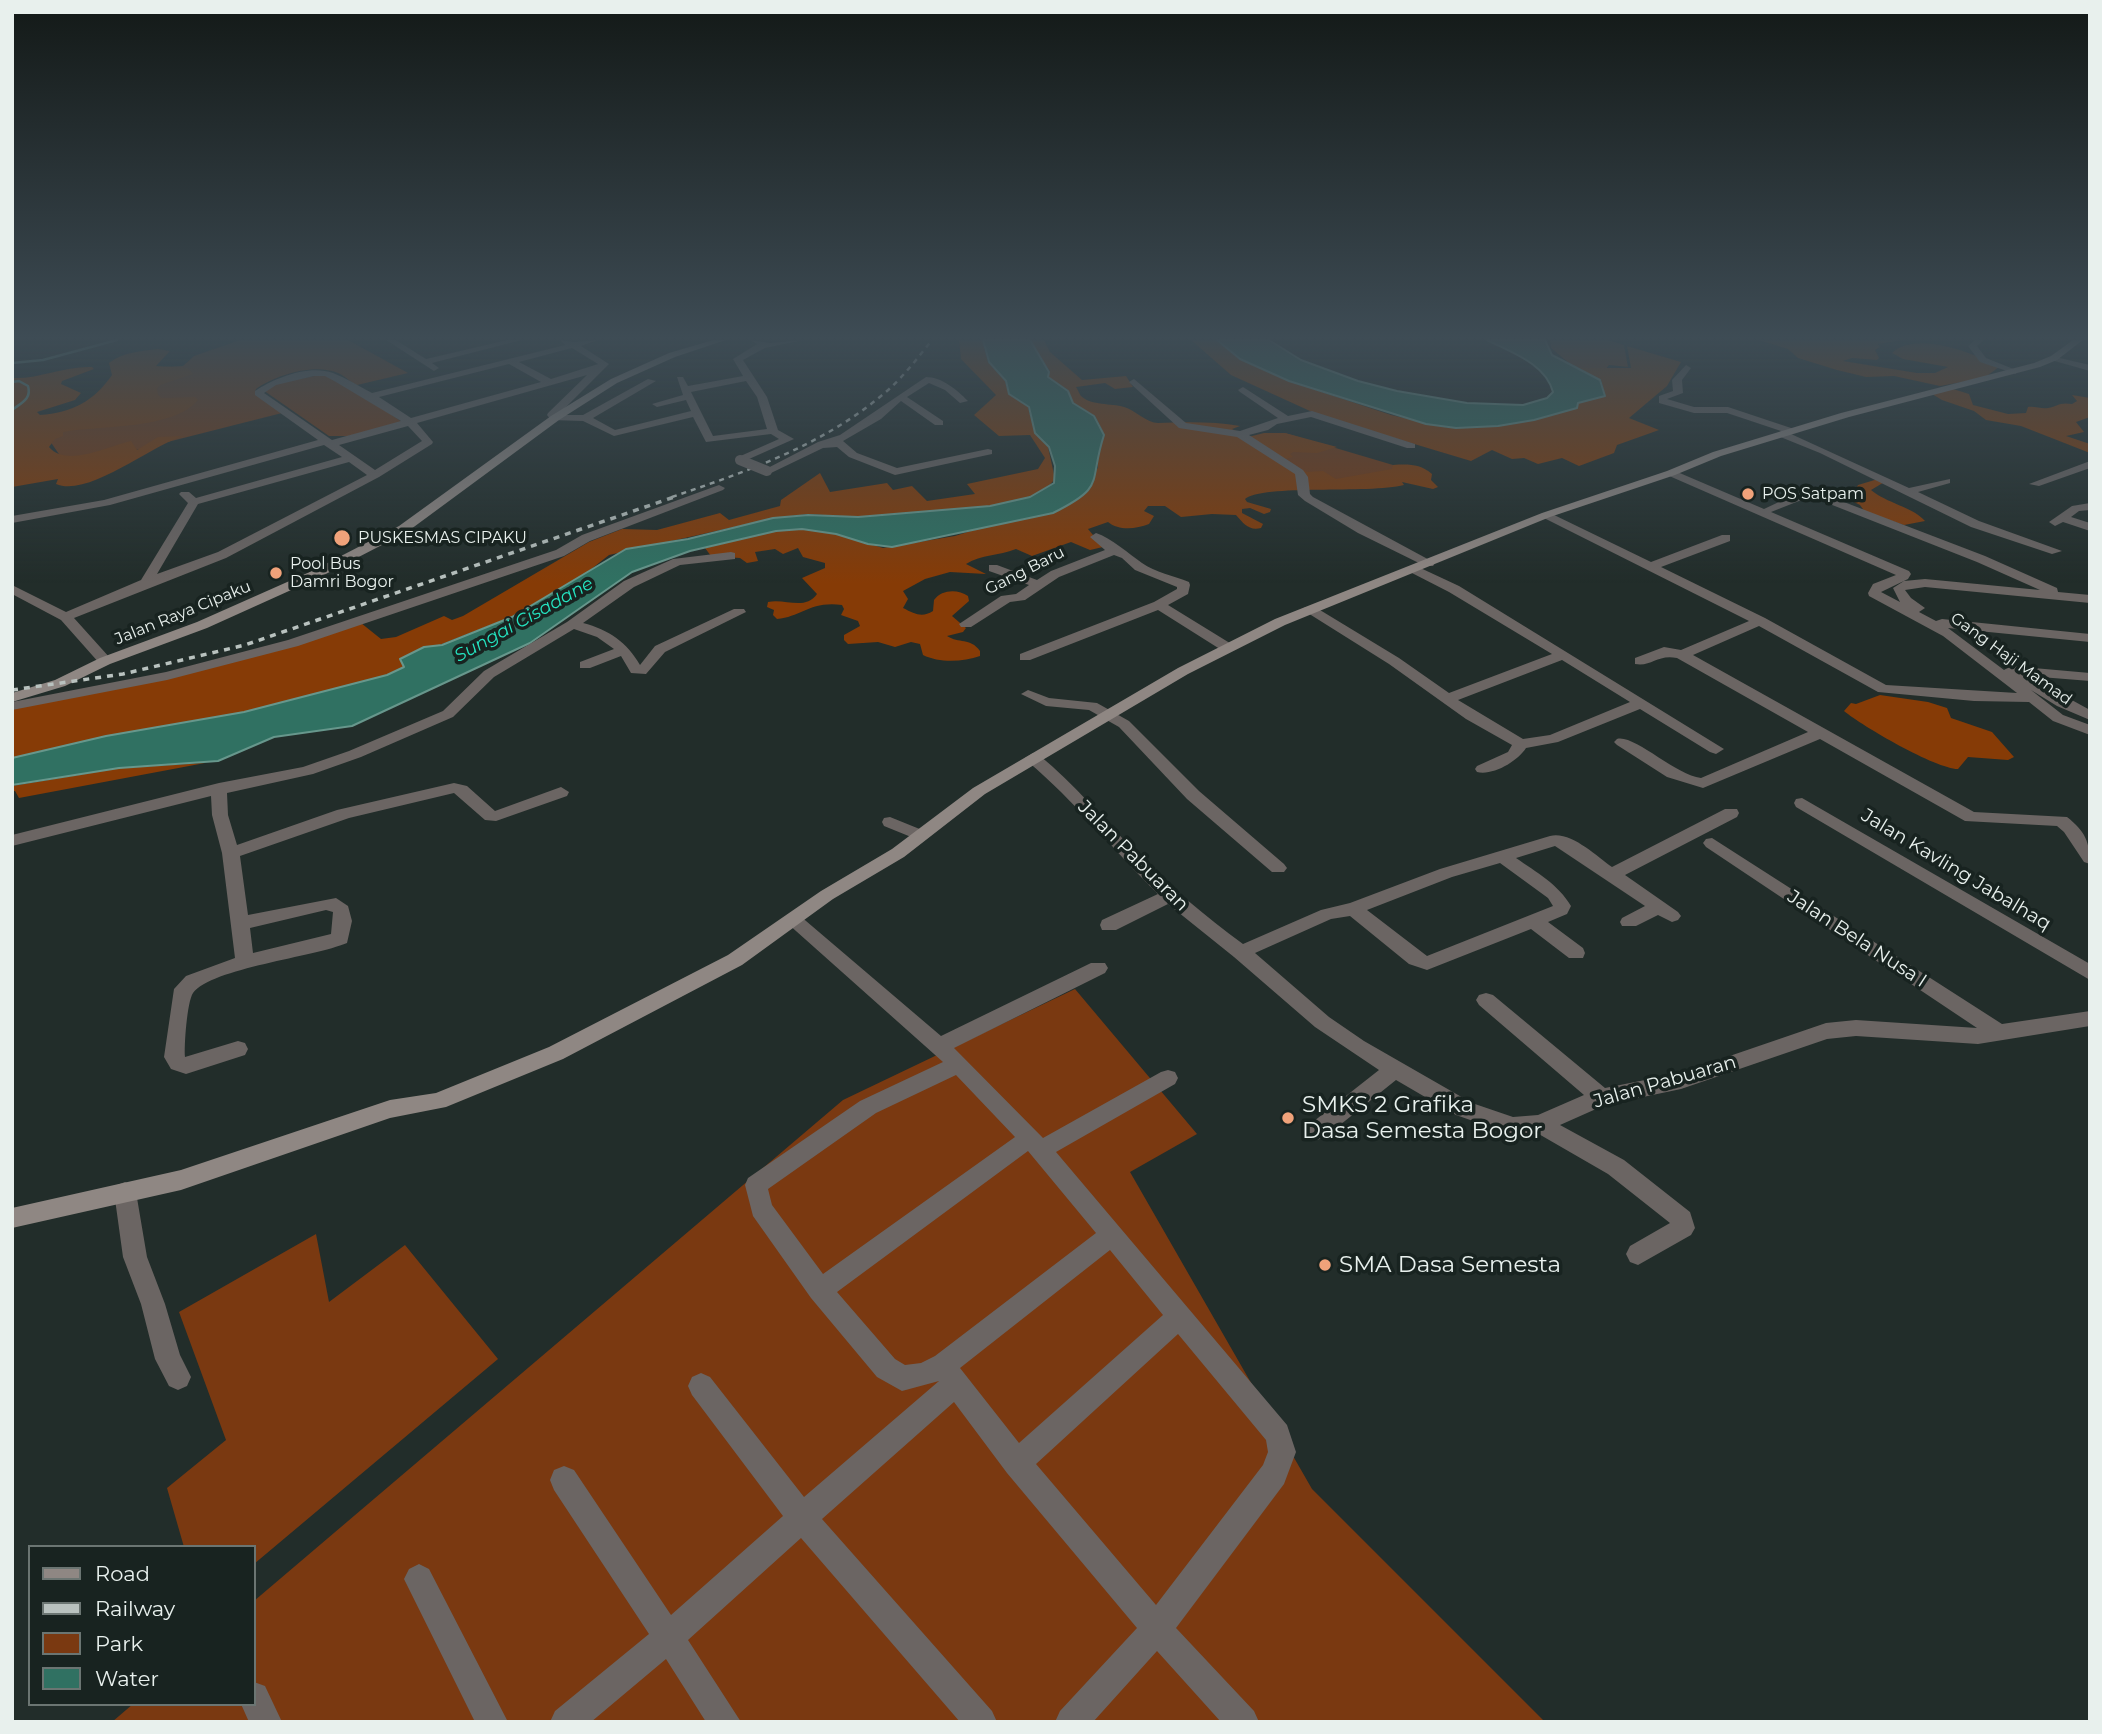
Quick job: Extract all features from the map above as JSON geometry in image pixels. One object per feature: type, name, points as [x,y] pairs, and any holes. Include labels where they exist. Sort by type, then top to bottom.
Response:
[{"type":"main road","name":"Jalan Raya Cipaku","points":[[12,698],[60,683],[105,661],[253,603],[381,541],[551,421]]},
{"type":"main road","points":[[12,1218],[181,1180],[390,1110],[438,1101],[556,1053],[735,960],[921,836],[979,792],[1130,701],[1228,648],[1310,610],[1546,515],[1674,472],[1717,454],[1831,421]]},
{"type":"street","points":[[296,421],[374,475]]},
{"type":"street","points":[[66,617],[222,555],[374,475],[428,442],[425,435],[407,421]]},
{"type":"street","points":[[12,520],[107,503],[172,483],[417,421]]},
{"type":"street","points":[[590,421],[613,433],[630,425],[652,421]]},
{"type":"street","points":[[700,421],[708,439],[713,441],[773,431]]},
{"type":"street","points":[[770,421],[778,436],[789,439],[740,460],[767,471],[822,443],[852,433],[871,421]]},
{"type":"street","points":[[935,421],[939,424]]},
{"type":"street","points":[[1176,421],[1182,426],[1194,429],[1240,434],[1280,421]]},
{"type":"street","points":[[1336,421],[1410,446]]},
{"type":"street","points":[[1756,421],[1988,529],[2056,551]]},
{"type":"street","points":[[1240,434],[1299,472],[1304,495],[1309,499],[1716,749]]},
{"type":"street","points":[[822,443],[839,443],[849,455],[888,466],[895,472],[988,453]]},
{"type":"street","points":[[2086,465],[2068,460],[2082,454],[2090,455]]},
{"type":"street","points":[[146,583],[194,502],[350,458]]},
{"type":"street","points":[[2035,484],[2086,465]]},
{"type":"street","points":[[1674,472],[1770,509],[1946,585]]},
{"type":"street","name":"Gang Haji Mamad","points":[[1674,472],[1905,574],[1878,587],[1874,593],[1948,633],[2058,718],[2090,730]]},
{"type":"street","points":[[1906,492],[1946,481]]},
{"type":"street","points":[[172,483],[194,502]]},
{"type":"street","points":[[12,706],[167,676],[293,643],[560,553],[586,538],[719,488]]},
{"type":"street","points":[[1770,509],[1802,495],[1819,496],[1981,559],[2061,596]]},
{"type":"street","points":[[2090,506],[2076,508],[2060,520],[2090,527]]},
{"type":"street","points":[[1546,515],[1653,566],[1885,689],[1974,697],[2030,698]]},
{"type":"street","points":[[1025,657],[1159,605],[1183,591],[1184,585],[1139,566],[1096,537]]},
{"type":"street","points":[[1653,566],[1726,538]]},
{"type":"street","name":"Gang Baru","points":[[966,624],[1006,599],[1020,597],[1037,584],[1094,557],[1114,551]]},
{"type":"street","points":[[12,841],[219,788],[307,771],[422,727],[448,714],[489,674],[572,625],[629,584],[677,562],[731,556]]},
{"type":"street","points":[[993,568],[1037,584]]},
{"type":"street","points":[[2090,598],[1946,585],[1909,584],[1899,588],[1906,601],[2008,670],[2062,703],[2090,716]]},
{"type":"street","points":[[12,589],[66,617],[105,661]]},
{"type":"street","points":[[1159,605],[1228,648]]},
{"type":"street","points":[[1310,610],[1394,661],[1506,737],[1521,744],[1553,738],[1641,703]]},
{"type":"street","points":[[572,625],[609,635],[624,650],[636,670],[642,671],[660,649],[739,612]]},
{"type":"street","points":[[1682,655],[1760,621]]},
{"type":"street","points":[[1942,623],[2090,638]]},
{"type":"street","points":[[585,665],[624,650]]},
{"type":"street","points":[[1640,660],[1664,650],[1682,655],[1965,815],[1977,818],[2012,817],[2061,821],[2070,828],[2090,858]]},
{"type":"street","points":[[1447,699],[1563,655]]},
{"type":"street","points":[[2008,670],[2090,677]]},
{"type":"street","points":[[1027,694],[1046,702],[1092,706],[1110,715],[1143,741],[1193,795],[1278,868]]},
{"type":"street","points":[[1622,742],[1681,778],[1703,783],[1822,733]]},
{"type":"street","points":[[1483,769],[1514,755],[1521,744]]},
{"type":"street","name":"Jalan Pabuaran","points":[[1033,758],[1061,781],[1129,856],[1170,896],[1241,952],[1322,1022],[1357,1047],[1443,1097],[1482,1116],[1513,1126],[1540,1124],[1601,1097],[1681,1082],[1826,1031],[1856,1028],[1966,1036],[2001,1034],[2090,1018]]},
{"type":"street","points":[[219,788],[220,815],[231,853],[245,962]]},
{"type":"street","points":[[231,853],[343,814],[454,788],[461,789],[491,816],[561,792]]},
{"type":"street","name":"Jalan Kavling Jabalhaq","points":[[1802,803],[2090,973]]},
{"type":"street","points":[[1612,874],[1731,813]]},
{"type":"street","points":[[890,822],[921,836]]},
{"type":"street","points":[[1241,952],[1296,926],[1353,909],[1446,873],[1556,840],[1572,846],[1665,912],[1629,922]]},
{"type":"street","name":"Jalan Bela Nusa I","points":[[1712,843],[2001,1034]]},
{"type":"street","points":[[1353,909],[1416,959],[1427,963],[1561,910],[1562,905],[1554,894],[1502,856]]},
{"type":"street","points":[[1109,925],[1170,896]]},
{"type":"street","points":[[238,1049],[186,1066],[178,1063],[174,1056],[180,999],[187,987],[205,975],[245,962],[333,941],[340,938],[343,921],[342,910],[336,904],[326,904],[242,923]]},
{"type":"street","points":[[793,919],[978,1083],[1035,1144],[1112,1234],[1278,1434],[1282,1452],[1274,1474],[1157,1629],[1071,1722]]},
{"type":"street","points":[[1535,922],[1576,953]]},
{"type":"street","points":[[939,1046],[1098,968]]},
{"type":"street","points":[[1486,1000],[1601,1097]]},
{"type":"street","points":[[950,1375],[902,1378],[886,1368],[820,1290],[761,1209],[756,1185],[868,1107],[957,1065]]},
{"type":"street","points":[[1317,1131],[1395,1069]]},
{"type":"street","points":[[820,1290],[1035,1144],[1168,1078]]},
{"type":"street","points":[[1540,1124],[1616,1167],[1682,1219],[1683,1228],[1638,1254]]},
{"type":"street","points":[[125,1192],[135,1257],[153,1304],[168,1359],[178,1377]]},
{"type":"street","points":[[566,1722],[669,1637],[803,1519],[898,1432],[950,1375],[1112,1234]]},
{"type":"street","points":[[1017,1463],[1181,1315]]},
{"type":"street","points":[[950,1375],[1017,1463],[1157,1629],[1243,1722]]},
{"type":"street","points":[[701,1386],[803,1519],[981,1722]]},
{"type":"street","points":[[564,1480],[725,1722]]},
{"type":"street","points":[[419,1579],[492,1722]]},
{"type":"street","points":[[256,1702],[266,1722]]},
{"type":"green space","points":[[75,421],[251,421],[136,450],[76,479],[41,428]]},
{"type":"green space","points":[[307,421],[402,422],[349,436],[329,436]]},
{"type":"green space","points":[[1285,433],[1393,465],[1407,472],[1301,485],[1245,441]]},
{"type":"green space","points":[[1075,989],[1197,1134],[1130,1172],[1312,1489],[1545,1722],[112,1722],[131,1706],[256,1706],[256,1599],[843,1100]]},
{"type":"green space","points":[[316,1234],[329,1302],[405,1245],[498,1359],[256,1562],[256,1545],[183,1545],[167,1488],[226,1440],[179,1312]]},
{"type":"shaded area","points":[[12,421],[154,421],[63,432],[63,436],[55,439],[49,447],[66,456],[88,454],[131,441],[137,450],[158,437],[184,436],[86,483],[70,486],[56,484],[58,479],[12,487]]},
{"type":"shaded area","points":[[981,421],[1032,421],[1035,433],[1048,447],[1055,479],[1046,489],[1030,497],[990,506],[858,517],[808,514],[774,518],[609,555],[585,574],[511,617],[401,660],[404,667],[387,675],[244,712],[106,736],[12,758],[12,709],[151,681],[361,623],[381,639],[396,637],[444,616],[452,620],[463,616],[589,542],[622,529],[657,530],[720,513],[729,520],[780,506],[781,500],[820,473],[830,492],[887,483],[893,490],[912,486],[927,501],[975,494],[967,484],[1038,469],[1045,458],[1030,435],[999,436]]},
{"type":"shaded area","points":[[1097,421],[1230,424],[1240,426],[1232,429],[1248,437],[1264,433],[1285,433],[1337,447],[1317,453],[1293,452],[1290,454],[1293,457],[1281,460],[1307,472],[1323,471],[1336,479],[1392,469],[1393,465],[1419,466],[1432,474],[1431,480],[1438,487],[1433,489],[1402,482],[1404,485],[1388,488],[1294,490],[1255,494],[1245,499],[1247,502],[1271,509],[1264,514],[1250,508],[1242,509],[1242,513],[1263,524],[1257,529],[1247,526],[1236,515],[1181,517],[1165,506],[1148,506],[1144,511],[1154,516],[1149,524],[1128,528],[1117,527],[1108,522],[1088,529],[1103,547],[1090,550],[1071,542],[1032,556],[1016,549],[978,558],[966,564],[986,574],[950,572],[925,579],[903,591],[908,599],[903,608],[922,615],[933,611],[934,600],[941,594],[955,591],[968,596],[969,601],[952,616],[966,628],[963,632],[947,636],[968,642],[980,651],[980,656],[966,660],[929,658],[923,655],[920,644],[911,642],[895,647],[878,642],[848,644],[844,635],[860,626],[858,621],[841,615],[844,609],[842,605],[821,605],[777,619],[773,615],[774,610],[767,607],[768,602],[801,603],[812,599],[817,594],[802,578],[825,568],[825,563],[803,557],[798,548],[783,554],[775,549],[755,552],[758,561],[747,563],[740,558],[711,556],[705,548],[776,531],[802,529],[836,534],[883,548],[955,536],[999,522],[1030,518],[1098,468],[1097,457],[1104,434]]},
{"type":"shaded area","points":[[1337,421],[1417,421],[1449,428],[1498,426],[1528,421],[1636,421],[1659,430],[1617,445],[1614,453],[1579,466],[1562,458],[1538,464],[1524,458],[1512,459],[1492,450],[1471,461]]},
{"type":"shaded area","points":[[1991,421],[2079,421],[2076,422],[2084,432],[2066,436],[2090,444],[2090,453],[2021,426]]},
{"type":"shaded area","points":[[1878,479],[1886,481],[1871,490],[1914,512],[1925,521],[1904,525],[1865,512],[1860,505],[1852,501],[1861,500],[1850,495],[1850,491],[1855,490],[1858,485]]},
{"type":"shaded area","points":[[1880,695],[1928,702],[1947,708],[1951,718],[1992,732],[2014,757],[2008,760],[1968,757],[1958,769],[1948,767],[1899,746],[1844,711],[1851,703],[1856,704]]},
{"type":"shaded area","points":[[205,763],[19,798],[15,791],[12,791],[12,786],[120,768]]},
{"type":"water","name":"Sungai Cisadane","points":[[1032,421],[1097,421],[1104,435],[1089,489],[1053,513],[892,547],[802,529],[776,531],[690,551],[632,572],[530,643],[352,726],[274,737],[218,761],[119,768],[12,785],[12,758],[106,736],[244,712],[387,675],[404,667],[400,659],[424,647],[442,645],[512,617],[626,549],[688,539],[773,518],[808,515],[858,517],[990,506],[1030,497],[1054,483],[1055,466],[1049,447],[1035,433]]},
{"type":"water","points":[[1416,421],[1528,421],[1456,428]]},
{"type":"railway","points":[[672,497],[781,456],[846,421]]},
{"type":"railway","points":[[12,690],[123,674],[245,645],[677,496]]},
{"type":"place","name":"POS Satpam","points":[[1748,494]]},
{"type":"place","name":"PUSKESMAS CIPAKU","points":[[342,538]]},
{"type":"place","name":"Pool Bus Damri Bogor","points":[[276,573]]},
{"type":"place","name":"SMKS 2 Grafika Dasa Semesta Bogor","points":[[1288,1118]]},
{"type":"place","name":"SMA Dasa Semesta","points":[[1325,1265]]}]
